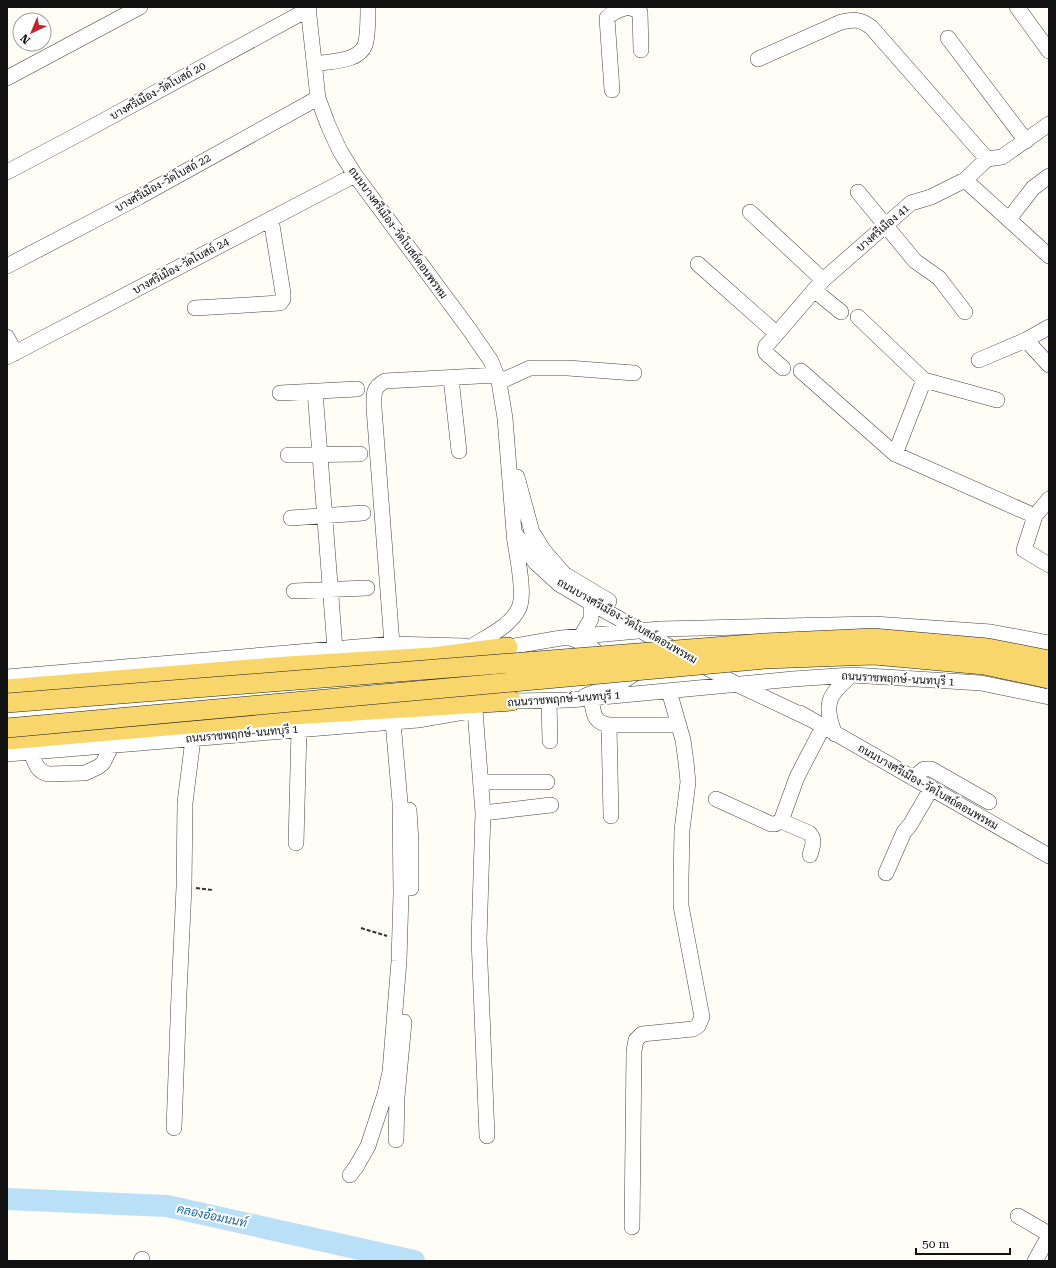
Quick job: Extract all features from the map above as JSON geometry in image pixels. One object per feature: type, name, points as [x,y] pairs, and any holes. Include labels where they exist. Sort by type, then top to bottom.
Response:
[{"type":"main road","points":[[7,703],[764,643],[865,639],[988,648],[1049,660]]},
{"type":"main road","points":[[7,689],[288,666],[433,657],[508,647]]},
{"type":"main road","name":"ถนนราชพฤกษ์-นนทบุรี 1","points":[[7,728],[765,659],[874,655],[984,665],[1049,679]]},
{"type":"main road","points":[[7,740],[296,722],[512,701]]},
{"type":"street","points":[[7,78],[140,7]]},
{"type":"street","points":[[315,64],[347,59],[359,54],[366,45],[368,7]]},
{"type":"street","points":[[612,90],[607,18],[615,11],[628,7],[640,12],[641,50]]},
{"type":"street","points":[[1017,7],[1049,51]]},
{"type":"street","name":"ถนนบางศรีเมือง-วัดโบสถ์ดอนพรหม","points":[[308,8],[318,98],[340,151],[355,175],[469,328],[491,361],[498,378],[505,418],[514,532],[535,562],[559,584],[642,630]]},
{"type":"street","name":"บางศรีเมือง-วัดโบสถ์ 20","points":[[7,172],[308,8]]},
{"type":"street","points":[[758,59],[841,22],[852,19],[863,22],[872,27],[987,160]]},
{"type":"street","points":[[948,38],[1026,141]]},
{"type":"street","name":"บางศรีเมือง-วัดโบสถ์ 22","points":[[7,266],[140,197],[318,98]]},
{"type":"street","name":"บางศรีเมือง 41","points":[[783,368],[764,350],[776,333],[818,285],[911,203],[931,197],[965,180],[987,160],[1002,157],[1049,124]]},
{"type":"street","name":"บางศรีเมือง-วัดโบสถ์ 24","points":[[11,355],[355,175]]},
{"type":"street","points":[[1009,219],[1033,188],[1049,176]]},
{"type":"street","points":[[965,180],[1049,256]]},
{"type":"street","points":[[858,192],[915,261],[939,278],[965,312]]},
{"type":"street","points":[[750,212],[841,312]]},
{"type":"street","points":[[195,308],[280,303],[283,299],[283,293],[271,219]]},
{"type":"street","points":[[698,264],[776,333]]},
{"type":"street","points":[[858,317],[924,380],[997,400]]},
{"type":"street","points":[[979,360],[1026,340],[1049,327]]},
{"type":"street","points":[[7,337],[11,355]]},
{"type":"street","points":[[1026,340],[1049,365]]},
{"type":"street","points":[[392,644],[374,408],[374,393],[378,385],[385,381],[451,378],[498,378],[530,368],[568,368],[634,373]]},
{"type":"street","points":[[802,372],[895,454],[1035,516]]},
{"type":"street","points":[[451,378],[459,451]]},
{"type":"street","points":[[895,454],[924,380]]},
{"type":"street","points":[[280,393],[356,389]]},
{"type":"street","points":[[315,391],[335,649]]},
{"type":"street","name":"ถนนบางศรีเมือง-วัดโบสถ์ดอนพรหม","points":[[508,449],[532,532],[544,551],[564,574],[736,684],[808,718]]},
{"type":"street","points":[[288,455],[360,454]]},
{"type":"street","points":[[1049,499],[1035,516],[1024,550],[1049,565]]},
{"type":"street","points":[[291,518],[364,513]]},
{"type":"street","points":[[472,646],[509,621],[519,608],[522,596],[514,532]]},
{"type":"street","points":[[294,591],[367,588]]},
{"type":"street","points":[[575,637],[591,618],[591,603]]},
{"type":"street","points":[[7,677],[392,644],[508,647],[575,637],[642,630],[662,636],[780,626],[874,624],[991,632],[1049,643]]},
{"type":"street","points":[[780,626],[769,639],[765,651],[770,667],[780,680]]},
{"type":"street","points":[[596,694],[625,680],[648,665],[662,636]]},
{"type":"street","name":"ถนนบางศรีเมือง-วัดโบสถ์ดอนพรหม","points":[[662,636],[754,682],[829,731],[1049,856]]},
{"type":"street","points":[[575,637],[589,645],[602,658],[605,673],[596,694],[595,718],[601,724],[679,725]]},
{"type":"street","points":[[716,800],[771,824],[781,821],[797,776],[829,731],[830,721],[828,706],[831,696],[841,684],[852,675]]},
{"type":"street","name":"ถนนราชพฤกษ์-นนทบุรี 1","points":[[7,754],[193,738],[296,722],[399,722],[475,710],[512,701],[575,700],[596,694],[669,691],[754,682],[852,675],[981,684],[1049,697]]},
{"type":"street","points":[[632,1227],[634,1052],[636,1040],[642,1034],[693,1029],[698,1026],[702,1017],[681,906],[682,830],[688,782],[683,740],[669,691]]},
{"type":"street","points":[[549,701],[550,741]]},
{"type":"street","points":[[475,710],[483,814],[479,939],[487,1136]]},
{"type":"street","points":[[296,722],[296,843]]},
{"type":"street","points":[[350,1175],[368,1146],[385,1094],[390,1072],[400,940],[401,894],[399,722]]},
{"type":"street","points":[[396,1140],[397,1097],[402,1061],[410,949],[411,842],[399,722]]},
{"type":"street","points":[[609,725],[611,816]]},
{"type":"street","points":[[174,1128],[178,994],[184,887],[185,803],[193,738]]},
{"type":"street","points":[[31,752],[38,769],[42,773],[85,773],[103,763],[112,745]]},
{"type":"street","points":[[913,778],[924,769],[931,769],[989,802]]},
{"type":"street","points":[[481,782],[547,782]]},
{"type":"street","points":[[886,873],[904,832],[910,825],[931,789]]},
{"type":"street","points":[[483,814],[551,804]]},
{"type":"street","points":[[781,821],[809,833],[812,836],[814,842],[810,855]]},
{"type":"street","points":[[1018,1216],[1049,1235],[1035,1261]]},
{"type":"path","points":[[361,928],[400,940]]},
{"type":"waterway","name":"คลองอ้อมนนท์","points":[[7,1199],[167,1206],[414,1261]]}]
